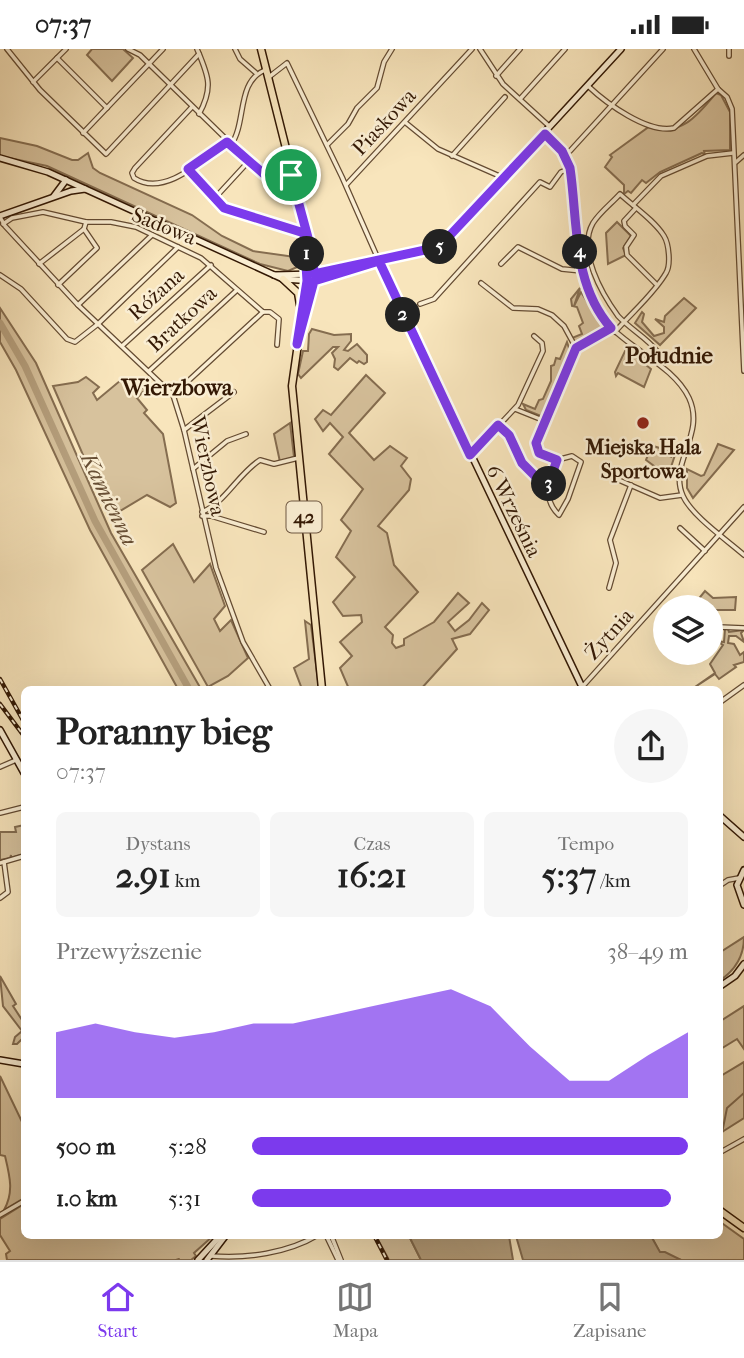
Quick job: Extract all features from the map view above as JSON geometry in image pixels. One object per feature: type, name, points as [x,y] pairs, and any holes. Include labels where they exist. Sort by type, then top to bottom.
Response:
[{"type":"main road","name":"42","points":[[261,49],[313,256],[297,344]]},
{"type":"main road","name":"42","points":[[303,218],[310,278],[301,318],[292,386],[322,686]]},
{"type":"main road","points":[[283,279],[300,296],[301,318]]},
{"type":"main road","points":[[723,1213],[744,1228]]},
{"type":"street","points":[[7,49],[33,82],[106,154],[170,86],[198,51],[209,78],[208,91],[199,114]]},
{"type":"street","points":[[33,82],[66,49]]},
{"type":"street","points":[[128,49],[136,52],[149,64],[248,162],[269,176],[291,175]]},
{"type":"street","points":[[83,132],[163,49]]},
{"type":"street","points":[[192,107],[135,168],[132,174],[137,181],[163,183],[229,144],[249,83],[256,74],[238,57],[235,49]]},
{"type":"street","points":[[327,145],[348,124],[357,108],[377,87],[384,62],[392,49]]},
{"type":"street","name":"Piaskowa","points":[[346,185],[472,49]]},
{"type":"street","points":[[480,49],[496,76],[551,127]]},
{"type":"street","points":[[496,76],[520,49]]},
{"type":"street","points":[[520,99],[565,49]]},
{"type":"street","points":[[0,158],[35,167],[68,181],[283,279],[310,278],[439,247],[621,49]]},
{"type":"street","points":[[570,151],[663,49]]},
{"type":"street","points":[[694,49],[718,89],[727,97],[732,109],[744,371]]},
{"type":"street","points":[[729,49],[729,56]]},
{"type":"street","points":[[57,58],[107,108]]},
{"type":"street","name":"6 Września","points":[[256,74],[266,73],[273,76],[287,63],[581,686]]},
{"type":"street","points":[[588,86],[611,107],[668,129],[688,118],[718,89]]},
{"type":"street","points":[[452,156],[505,97]]},
{"type":"street","points":[[406,123],[430,144],[504,178]]},
{"type":"street","points":[[545,134],[562,151],[570,168],[582,271],[593,303],[615,332],[676,381],[691,403],[694,426],[679,477],[682,495],[690,506],[744,555]]},
{"type":"street","points":[[656,285],[626,255],[626,247],[634,235],[624,221],[662,176],[707,156],[733,153]]},
{"type":"street","points":[[736,162],[744,155]]},
{"type":"street","points":[[214,199],[248,162]]},
{"type":"street","points":[[420,304],[435,299],[540,182],[550,187],[561,173],[570,168]]},
{"type":"street","points":[[188,169],[224,208],[304,233]]},
{"type":"street","points":[[64,193],[68,181]]},
{"type":"street","points":[[52,197],[68,181]]},
{"type":"street","points":[[3,224],[0,216],[64,193],[85,189]]},
{"type":"street","points":[[615,332],[624,322],[656,285],[668,268],[666,240],[620,194],[595,220],[589,239],[592,266],[600,293],[624,322],[657,351]]},
{"type":"street","name":"Sadowa","points":[[3,224],[12,218],[43,212],[86,222],[111,222],[136,227],[211,265],[263,312],[272,313],[279,321],[277,345]]},
{"type":"street","points":[[39,264],[84,229],[86,222]]},
{"type":"street","name":"Wierzbowa","points":[[3,224],[58,285],[173,395],[184,430],[216,568],[240,636],[268,686]]},
{"type":"street","points":[[58,285],[97,248],[84,229]]},
{"type":"street","points":[[78,305],[152,235]]},
{"type":"street","points":[[0,275],[21,289],[69,341],[77,340],[98,324],[178,247]]},
{"type":"street","points":[[501,264],[519,247],[562,269],[582,271]]},
{"type":"street","name":"Różana","points":[[122,346],[211,265]]},
{"type":"street","points":[[274,275],[310,278]]},
{"type":"street","points":[[481,283],[514,309],[539,310],[552,315],[565,326],[576,348]]},
{"type":"street","name":"Bratkowa","points":[[149,371],[237,290]]},
{"type":"street","points":[[173,395],[263,312]]},
{"type":"street","points":[[498,425],[509,435],[522,463],[547,488],[551,505],[559,515],[568,499],[581,462],[572,456],[557,460],[536,449],[576,348],[611,328]]},
{"type":"street","points":[[470,455],[525,394],[542,354],[542,343],[534,336]]},
{"type":"street","points":[[184,430],[234,392]]},
{"type":"street","points":[[515,408],[545,421]]},
{"type":"street","points":[[193,470],[227,441],[246,434]]},
{"type":"street","points":[[264,533],[203,513],[245,471],[260,460],[274,464],[298,458]]},
{"type":"street","points":[[547,488],[557,460]]},
{"type":"street","points":[[605,474],[660,498],[682,495]]},
{"type":"street","points":[[609,588],[616,563],[610,540],[631,485]]},
{"type":"street","name":"Żytnia","points":[[585,686],[744,507]]},
{"type":"street","points":[[681,530],[705,551]]},
{"type":"street","points":[[723,627],[744,628]]},
{"type":"street","points":[[723,700],[744,685]]},
{"type":"street","points":[[0,730],[21,766]]},
{"type":"street","points":[[0,767],[18,759]]},
{"type":"street","points":[[0,813],[21,808]]},
{"type":"street","points":[[723,819],[744,837]]},
{"type":"street","points":[[0,898],[8,893],[2,863],[21,857]]},
{"type":"street","points":[[744,870],[739,878],[738,892],[744,905]]},
{"type":"street","points":[[723,884],[732,878],[739,878]]},
{"type":"street","points":[[723,984],[735,976],[744,964]]},
{"type":"street","points":[[0,1060],[21,1064]]},
{"type":"street","points":[[723,1151],[744,1139]]},
{"type":"street","points":[[0,1215],[21,1203]]},
{"type":"street","points":[[205,1259],[218,1239]]},
{"type":"street","points":[[205,1259],[222,1239]]},
{"type":"street","points":[[205,1259],[285,1250],[309,1239]]},
{"type":"street","points":[[330,1239],[340,1260]]},
{"type":"shaded area","points":[[92,49],[123,49],[133,58],[112,81],[87,55]]},
{"type":"shaded area","points":[[716,93],[721,95],[730,112],[730,150],[704,151],[705,155],[702,153],[660,172],[646,183],[642,180],[631,193],[628,191],[624,194],[624,185],[605,167],[612,157],[610,155],[650,126],[670,129],[688,122]]},
{"type":"shaded area","points":[[0,138],[37,146],[72,160],[78,160],[88,153],[93,168],[100,173],[192,215],[222,236],[253,251],[302,258],[302,265],[288,271],[260,264],[47,166],[0,156]]},
{"type":"shaded area","points":[[617,222],[631,236],[623,248],[626,255],[608,264],[606,233]]},
{"type":"shaded area","points":[[580,288],[574,306],[581,292],[602,325],[600,331],[578,344],[574,343],[572,338],[582,334],[579,326],[583,323],[577,307],[572,306],[571,299]]},
{"type":"shaded area","points":[[684,298],[696,308],[660,345],[635,323],[642,312],[642,322],[654,336],[664,333],[664,327],[655,319],[664,322],[665,316]]},
{"type":"shaded area","points":[[0,308],[36,363],[111,533],[199,686],[176,686],[90,530],[16,370],[0,342]]},
{"type":"shaded area","points":[[312,329],[334,335],[351,334],[351,341],[344,350],[348,351],[357,344],[367,355],[367,362],[357,363],[350,358],[338,370],[334,367],[335,359],[332,353],[338,347],[333,347],[301,378],[298,374],[303,351],[308,351]]},
{"type":"shaded area","points":[[567,342],[571,354],[566,357],[551,401],[548,401],[543,412],[545,415],[526,410],[523,404],[535,409],[539,400],[543,399],[551,381],[551,366],[556,358],[560,359]]},
{"type":"shaded area","points":[[626,349],[651,369],[644,387],[618,373],[616,376],[615,372]]},
{"type":"shaded area","points":[[366,375],[385,393],[349,433],[374,460],[390,446],[407,458],[401,466],[411,479],[409,490],[378,526],[387,533],[394,565],[418,592],[385,627],[393,635],[392,643],[396,648],[404,645],[404,639],[434,622],[458,593],[469,603],[448,622],[455,631],[469,620],[482,603],[489,610],[470,634],[452,639],[457,649],[424,686],[348,686],[340,668],[352,656],[340,642],[362,622],[361,615],[343,616],[333,602],[355,577],[336,557],[351,531],[341,520],[363,489],[329,454],[343,437],[330,423],[323,431],[315,419],[323,410],[331,415]]},
{"type":"shaded area","points":[[86,377],[99,387],[93,393],[97,400],[121,380],[129,388],[136,381],[145,390],[137,398],[147,410],[144,413],[163,434],[176,503],[170,507],[147,495],[110,517],[53,386],[78,382]]},
{"type":"shaded area","points":[[290,423],[294,457],[280,462],[274,434]]},
{"type":"shaded area","points":[[643,443],[663,449],[662,453],[672,457],[666,450],[675,455],[670,470],[671,478],[651,470],[654,466],[646,460],[650,450],[642,446]]},
{"type":"shaded area","points":[[718,444],[734,450],[693,498],[687,488],[687,469],[704,475]]},
{"type":"shaded area","points":[[173,544],[194,582],[210,564],[225,606],[214,619],[220,631],[231,620],[248,658],[228,676],[207,686],[142,570]]},
{"type":"shaded area","points":[[736,597],[735,610],[723,610],[723,598]]},
{"type":"shaded area","points":[[305,621],[311,625],[319,686],[301,686],[294,668],[309,659]]},
{"type":"shaded area","points":[[725,629],[729,632],[744,630],[741,633],[744,642],[736,636],[729,636],[728,643],[734,644],[740,655],[744,652],[744,662],[734,665],[736,667],[719,679],[715,674],[696,686],[715,673],[711,665],[723,665]]},
{"type":"shaded area","points":[[21,826],[21,855],[11,858],[11,855],[10,858],[0,860],[0,832],[16,832],[15,827]]},
{"type":"shaded area","points":[[744,937],[738,962],[723,978],[723,950]]},
{"type":"shaded area","points":[[0,976],[16,1004],[13,1006],[21,1018],[21,1030],[3,1006]]},
{"type":"shaded area","points":[[744,1006],[744,1049],[737,1039],[723,1048],[723,1019]]},
{"type":"shaded area","points":[[21,1032],[21,1040],[13,1044],[15,1037]]},
{"type":"shaded area","points":[[744,1062],[744,1118],[723,1131],[723,1075]]},
{"type":"shaded area","points":[[0,1076],[21,1120],[21,1200],[4,1210],[10,1184],[5,1156],[0,1155]]},
{"type":"shaded area","points":[[21,1206],[21,1239],[210,1239],[194,1253],[196,1256],[191,1260],[7,1260],[6,1254],[10,1251],[0,1235],[0,1219]]},
{"type":"shaded area","points":[[723,1224],[744,1239],[744,1260],[681,1260],[660,1253],[653,1239],[723,1239]]},
{"type":"shaded area","points":[[378,1239],[410,1239],[421,1260],[389,1260]]},
{"type":"shaded area","points":[[410,1239],[510,1239],[513,1260],[421,1260]]},
{"type":"shaded area","points":[[517,1239],[653,1239],[660,1252],[681,1260],[523,1260]]},
{"type":"waterway","name":"Kamienna","points":[[0,323],[25,366],[95,521],[187,686]]},
{"type":"waterway","points":[[723,1128],[727,1108],[744,1093]]},
{"type":"railway","points":[[0,679],[21,717]]},
{"type":"railway","points":[[0,704],[21,732]]},
{"type":"railway","points":[[376,1239],[387,1260]]},
{"type":"place","name":"Miejska Hala Sportowa","points":[[643,423]]},
{"type":"district","name":"Południe","points":[[669,355]]},
{"type":"district","name":"Wierzbowa","points":[[177,387]]},
{"type":"route","points":[[545,134],[562,151],[570,168],[585,282],[593,303],[611,328],[576,348],[536,443],[539,453],[557,460],[547,488],[522,463],[509,435],[498,425],[470,455],[379,261],[354,266],[314,281],[297,344],[307,281],[304,233],[220,206],[188,169],[227,142],[264,174],[291,175],[313,256],[314,274],[439,247],[545,134]]}]
